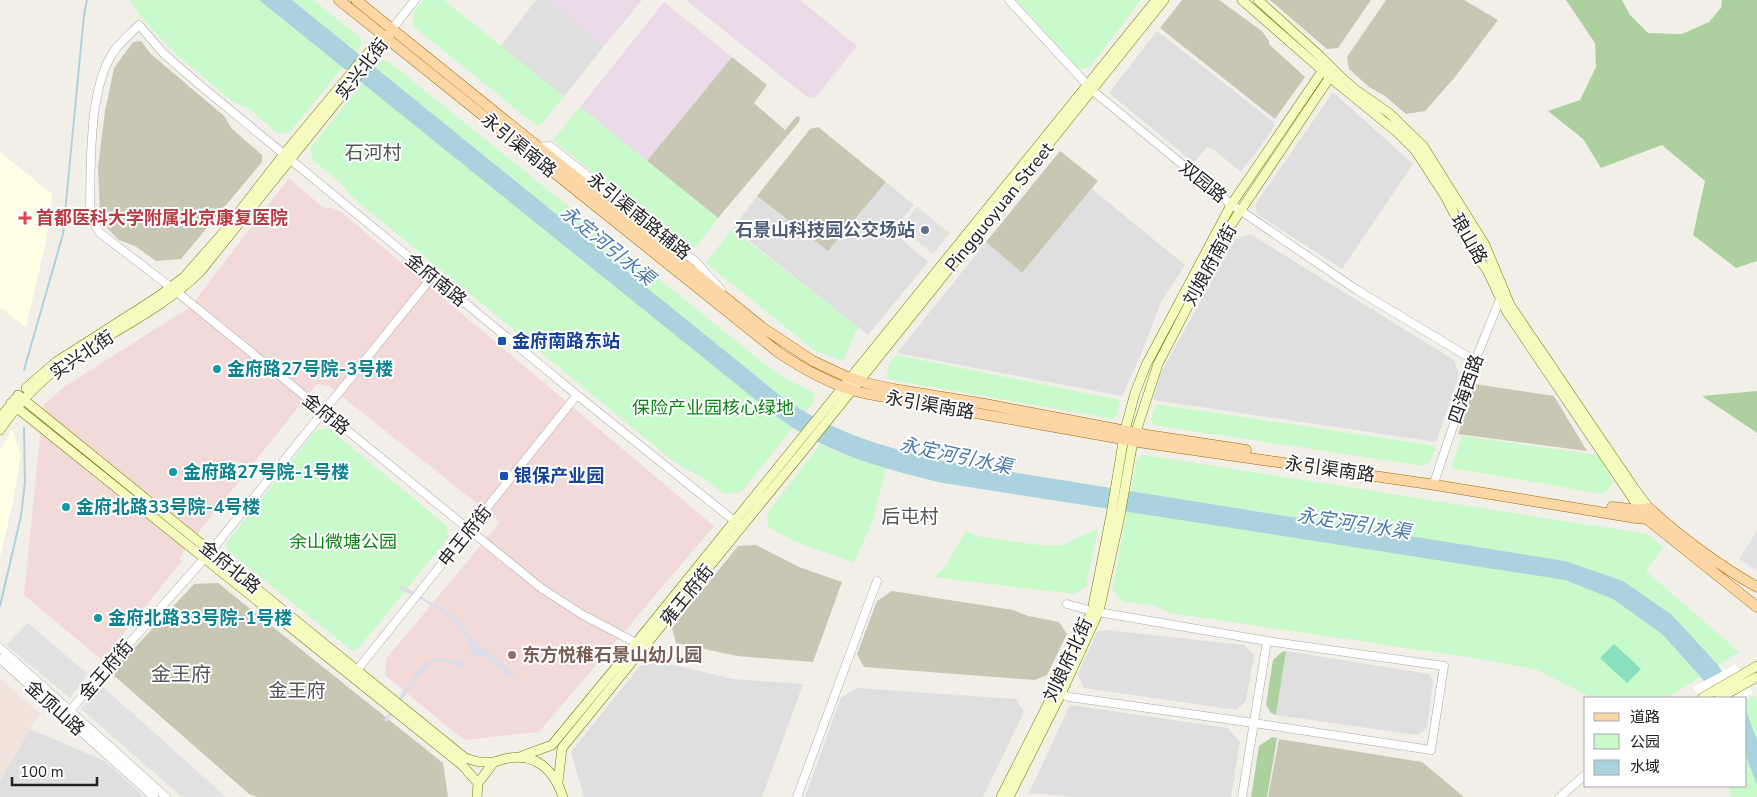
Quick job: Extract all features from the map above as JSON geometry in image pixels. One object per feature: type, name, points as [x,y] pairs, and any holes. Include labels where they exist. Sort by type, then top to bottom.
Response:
[{"type":"main road","name":"永引渠南路","points":[[339,0],[779,353],[805,370],[847,388],[1129,436],[1647,519],[1757,607]]},
{"type":"main road","name":"永引渠南路","points":[[356,0],[730,302],[788,346],[813,361],[854,379],[893,389],[985,404],[1129,436],[1645,509]]},
{"type":"main road","name":"Pingguoyuan Street","points":[[1090,88],[1156,0]]},
{"type":"main road","name":"Pingguoyuan Street","points":[[829,410],[1090,88],[1164,0]]},
{"type":"main road","name":"琅山路","points":[[1242,0],[1325,67]]},
{"type":"main road","name":"琅山路","points":[[1258,0],[1332,74],[1415,150],[1445,196],[1474,252],[1487,270],[1507,312],[1645,509]]},
{"type":"main road","name":"实兴北街","points":[[0,418],[21,397],[60,367],[174,290],[187,284],[210,260],[287,157],[392,29]]},
{"type":"main road","name":"刘娘府南街","points":[[1129,436],[1135,393],[1146,365],[1231,205],[1325,67]]},
{"type":"main road","name":"琅山路","points":[[1332,74],[1389,113],[1423,146],[1485,246],[1510,305],[1636,491],[1645,509]]},
{"type":"main road","name":"刘娘府南街","points":[[1129,436],[1158,364],[1209,266],[1240,211],[1332,74]]},
{"type":"main road","name":"金府北路","points":[[21,397],[208,555],[355,674],[462,765],[478,783]]},
{"type":"main road","name":"实兴北街","points":[[0,430],[13,405]]},
{"type":"main road","name":"金府北路","points":[[13,405],[208,555]]},
{"type":"main road","name":"雍王府街","points":[[558,782],[562,748],[734,521],[796,444],[829,410]]},
{"type":"main road","name":"雍王府街","points":[[522,756],[552,745],[742,527],[804,450],[829,410]]},
{"type":"main road","name":"刘娘府北街","points":[[1009,797],[1061,694],[1096,611],[1129,436]]},
{"type":"main road","points":[[1645,509],[1647,519]]},
{"type":"main road","points":[[1645,509],[1716,561],[1757,587]]},
{"type":"main road","name":"刘娘府北街","points":[[1001,797],[1096,611]]},
{"type":"main road","points":[[1705,696],[1757,666]]},
{"type":"main road","name":"金府北路","points":[[355,674],[465,758],[479,762],[494,762],[522,756]]},
{"type":"main road","points":[[1721,697],[1757,678]]},
{"type":"main road","points":[[522,756],[538,761],[548,770],[558,782],[563,797]]},
{"type":"main road","points":[[477,797],[478,783],[494,762]]},
{"type":"street","points":[[392,29],[416,0]]},
{"type":"street","name":"双园路","points":[[1010,0],[1090,88],[1231,205],[1357,290],[1475,361]]},
{"type":"street","name":"金府南路","points":[[139,25],[164,54],[287,157],[577,395],[742,527]]},
{"type":"street","name":"金府路","points":[[139,25],[114,51],[102,76],[91,130],[90,209],[92,221],[100,233],[174,290],[548,592],[583,615],[640,645]]},
{"type":"street","name":"金王府街","points":[[67,714],[208,555],[432,277]]},
{"type":"street","name":"四海西路","points":[[1435,480],[1475,361],[1500,299]]},
{"type":"street","name":"申王府街","points":[[355,674],[577,395]]},
{"type":"street","points":[[797,797],[877,581]]},
{"type":"street","points":[[1061,694],[1069,697],[1431,750],[1444,666],[1267,641],[1096,611],[1067,604]]},
{"type":"street","points":[[1242,797],[1267,641]]},
{"type":"street","name":"金顶山路","points":[[0,648],[154,797]]},
{"type":"street","name":"金顶山路","points":[[0,659],[166,797]]},
{"type":"street","points":[[1560,797],[1584,776]]},
{"type":"shaded area","points":[[536,0],[549,0],[604,46],[564,97],[501,46]]},
{"type":"shaded area","points":[[549,0],[642,0],[604,46]]},
{"type":"shaded area","points":[[686,0],[800,0],[857,46],[815,98],[807,97]]},
{"type":"shaded area","points":[[1182,0],[1219,0],[1262,31],[1269,44],[1305,77],[1275,119],[1160,28]]},
{"type":"shaded area","points":[[1270,0],[1371,0],[1338,48],[1327,49]]},
{"type":"shaded area","points":[[1386,0],[1464,0],[1498,20],[1455,77],[1425,111],[1406,114],[1385,96],[1369,87],[1349,69],[1347,57]]},
{"type":"shaded area","points":[[664,2],[732,57],[647,161],[580,107]]},
{"type":"shaded area","points":[[1157,31],[1275,123],[1271,132],[1241,172],[1213,149],[1207,147],[1194,163],[1109,93]]},
{"type":"shaded area","points":[[141,41],[151,54],[224,116],[232,129],[262,155],[262,162],[181,259],[156,261],[135,246],[119,240],[105,226],[100,214],[98,167],[105,111],[114,68],[133,42]]},
{"type":"shaded area","points":[[732,57],[767,85],[754,103],[785,130],[797,116],[800,117],[799,122],[718,218],[647,161]]},
{"type":"shaded area","points":[[1333,92],[1413,164],[1342,269],[1257,214],[1255,205]]},
{"type":"shaded area","points":[[818,127],[886,182],[828,251],[757,196],[810,129]]},
{"type":"shaded area","points":[[1060,151],[1098,181],[1022,273],[986,242]]},
{"type":"shaded area","name":"首都医科大学附属北京康复医院","points":[[0,152],[52,194],[46,242],[26,327],[0,308]]},
{"type":"shaded area","points":[[289,178],[325,208],[332,208],[341,212],[714,526],[539,732],[464,740],[385,675],[386,659],[500,522],[329,386],[317,384],[211,516],[179,558],[182,561],[102,660],[24,595],[43,406],[64,387],[190,307]]},
{"type":"shaded area","points":[[886,182],[914,205],[892,231],[928,262],[868,335],[733,228],[757,196],[828,251]]},
{"type":"shaded area","points":[[1092,189],[1185,265],[1161,302],[1139,359],[1122,396],[897,353],[986,242],[1022,273]]},
{"type":"shaded area","name":"石景山科技园公交场站","points":[[917,207],[950,233],[933,254],[900,228]]},
{"type":"shaded area","points":[[1250,234],[1454,360],[1459,375],[1436,442],[1153,400],[1159,376],[1235,239]]},
{"type":"shaded area","points":[[1475,384],[1554,396],[1587,451],[1458,434]]},
{"type":"shaded area","points":[[12,429],[21,455],[13,502],[0,558],[0,450]]},
{"type":"shaded area","points":[[1757,531],[1757,571],[1739,559]]},
{"type":"shaded area","points":[[756,545],[799,567],[842,582],[813,662],[737,656],[676,643],[672,628],[738,546]]},
{"type":"shaded area","points":[[218,583],[443,763],[448,797],[257,797],[249,794],[111,673],[194,584]]},
{"type":"shaded area","points":[[401,585],[448,612],[460,622],[470,636],[515,675],[512,678],[484,656],[473,657],[465,636],[456,624],[445,614],[426,602],[399,589]]},
{"type":"shaded area","points":[[892,591],[1013,610],[1028,616],[1059,622],[1067,634],[1047,675],[1035,680],[864,667],[857,654],[877,601]]},
{"type":"shaded area","points":[[28,623],[88,674],[70,698],[6,645]]},
{"type":"shaded area","points":[[1106,630],[1244,645],[1254,655],[1246,701],[1236,710],[1084,688],[1078,674],[1097,632]]},
{"type":"shaded area","points":[[1286,651],[1429,674],[1433,682],[1427,728],[1417,735],[1276,715]]},
{"type":"shaded area","points":[[438,657],[465,661],[463,670],[449,662],[438,661],[431,664],[416,679],[387,722],[384,720],[419,668],[428,661]]},
{"type":"shaded area","points":[[661,662],[733,679],[803,684],[762,797],[584,797],[571,752],[640,666]]},
{"type":"shaded area","points":[[0,678],[40,714],[0,781]]},
{"type":"shaded area","points":[[101,685],[226,797],[182,797],[81,709]]},
{"type":"shaded area","points":[[857,688],[1016,699],[1024,712],[983,797],[805,797],[841,698]]},
{"type":"shaded area","points":[[1070,705],[1228,728],[1240,742],[1231,797],[1076,797],[1029,793]]},
{"type":"shaded area","points":[[30,729],[105,761],[144,797],[0,797],[0,780]]},
{"type":"shaded area","points":[[1279,739],[1422,762],[1464,797],[1268,797]]},
{"type":"green space","points":[[129,0],[313,0],[361,38],[361,45],[289,133],[277,133],[250,109],[233,102],[178,56],[147,24]]},
{"type":"green space","points":[[423,0],[444,0],[564,97],[538,127],[413,26],[413,13]]},
{"type":"green space","points":[[1016,0],[1141,0],[1090,67],[1079,69]]},
{"type":"green space","points":[[1566,0],[1622,0],[1630,15],[1648,33],[1682,34],[1709,22],[1721,8],[1722,0],[1757,0],[1757,261],[1736,268],[1693,235],[1705,181],[1662,145],[1601,168],[1583,139],[1548,111],[1580,100],[1596,67],[1595,43]]},
{"type":"green space","name":"保险产业园核心绿地","points":[[382,60],[389,62],[761,361],[786,379],[813,392],[815,400],[741,492],[724,494],[702,477],[673,461],[351,196],[341,183],[313,160],[310,148]]},
{"type":"green space","points":[[580,107],[718,218],[696,247],[689,250],[553,140]]},
{"type":"green space","points":[[732,229],[858,327],[843,361],[814,350],[706,263]]},
{"type":"green space","points":[[896,355],[1120,400],[1117,415],[1113,419],[887,379],[888,365]]},
{"type":"green space","points":[[1757,391],[1757,433],[1702,396]]},
{"type":"green space","points":[[1156,404],[1436,446],[1430,462],[1424,466],[1153,425],[1151,419]]},
{"type":"green space","name":"余山微塘公园","points":[[329,429],[447,526],[448,538],[357,650],[351,650],[227,550],[226,543],[316,430]]},
{"type":"green space","points":[[1462,436],[1598,455],[1614,483],[1603,494],[1451,468]]},
{"type":"green space","points":[[821,444],[832,450],[886,469],[872,522],[854,563],[794,541],[768,527],[767,513]]},
{"type":"green space","points":[[1144,455],[1647,534],[1663,547],[1646,571],[1739,652],[1671,697],[1590,697],[1537,670],[1488,660],[1170,613],[1152,605],[1123,602],[1112,590],[1137,459]]},
{"type":"green space","points":[[1098,529],[1086,587],[1074,594],[934,577],[946,566],[966,530],[976,536],[1046,546],[1063,545]]},
{"type":"green space","points":[[1614,644],[1641,669],[1627,683],[1600,658]]},
{"type":"green space","points":[[1286,651],[1276,715],[1271,713],[1266,705],[1273,660]]},
{"type":"green space","points":[[1754,695],[1757,701],[1757,797],[1731,797],[1728,787],[1747,787],[1747,699]]},
{"type":"green space","points":[[1272,737],[1277,738],[1267,797],[1251,797],[1259,746]]},
{"type":"water","points":[[259,0],[292,0],[783,398],[840,430],[880,444],[943,461],[1565,561],[1623,581],[1672,615],[1717,664],[1738,697],[1715,697],[1700,676],[1662,634],[1613,599],[1565,580],[943,483],[875,465],[832,449],[792,427],[772,413]]},
{"type":"water","points":[[1747,714],[1757,740],[1757,785],[1747,759]]},
{"type":"pier","points":[[1736,664],[1753,693],[1745,697],[1699,697],[1693,687]]},
{"type":"waterway","points":[[24,370],[63,234],[87,0]]},
{"type":"waterway","points":[[0,606],[21,516],[25,482],[24,428]]},
{"type":"place","name":"首都医科大学附属北京康复医院","points":[[25,218]]},
{"type":"place","name":"石景山科技园公交场站","points":[[925,230]]},
{"type":"place","name":"金府南路东站","points":[[502,341]]},
{"type":"place","name":"金府路27号院-3号楼","points":[[217,369]]},
{"type":"place","name":"金府路27号院-1号楼","points":[[173,472]]},
{"type":"place","name":"银保产业园","points":[[504,476]]},
{"type":"place","name":"金府北路33号院-4号楼","points":[[66,507]]},
{"type":"place","name":"金府北路33号院-1号楼","points":[[98,618]]},
{"type":"place","name":"东方悦稚石景山幼儿园","points":[[512,655]]},
{"type":"district","name":"石河村","points":[[373,152]]},
{"type":"district","name":"后屯村","points":[[910,516]]},
{"type":"district","name":"金王府","points":[[181,674]]},
{"type":"district","name":"金王府","points":[[297,690]]},
{"type":"water label","name":"永定河引水渠","points":[[608,245]]},
{"type":"water label","name":"永定河引水渠","points":[[956,455]]},
{"type":"water label","name":"永定河引水渠","points":[[1354,523]]}]
